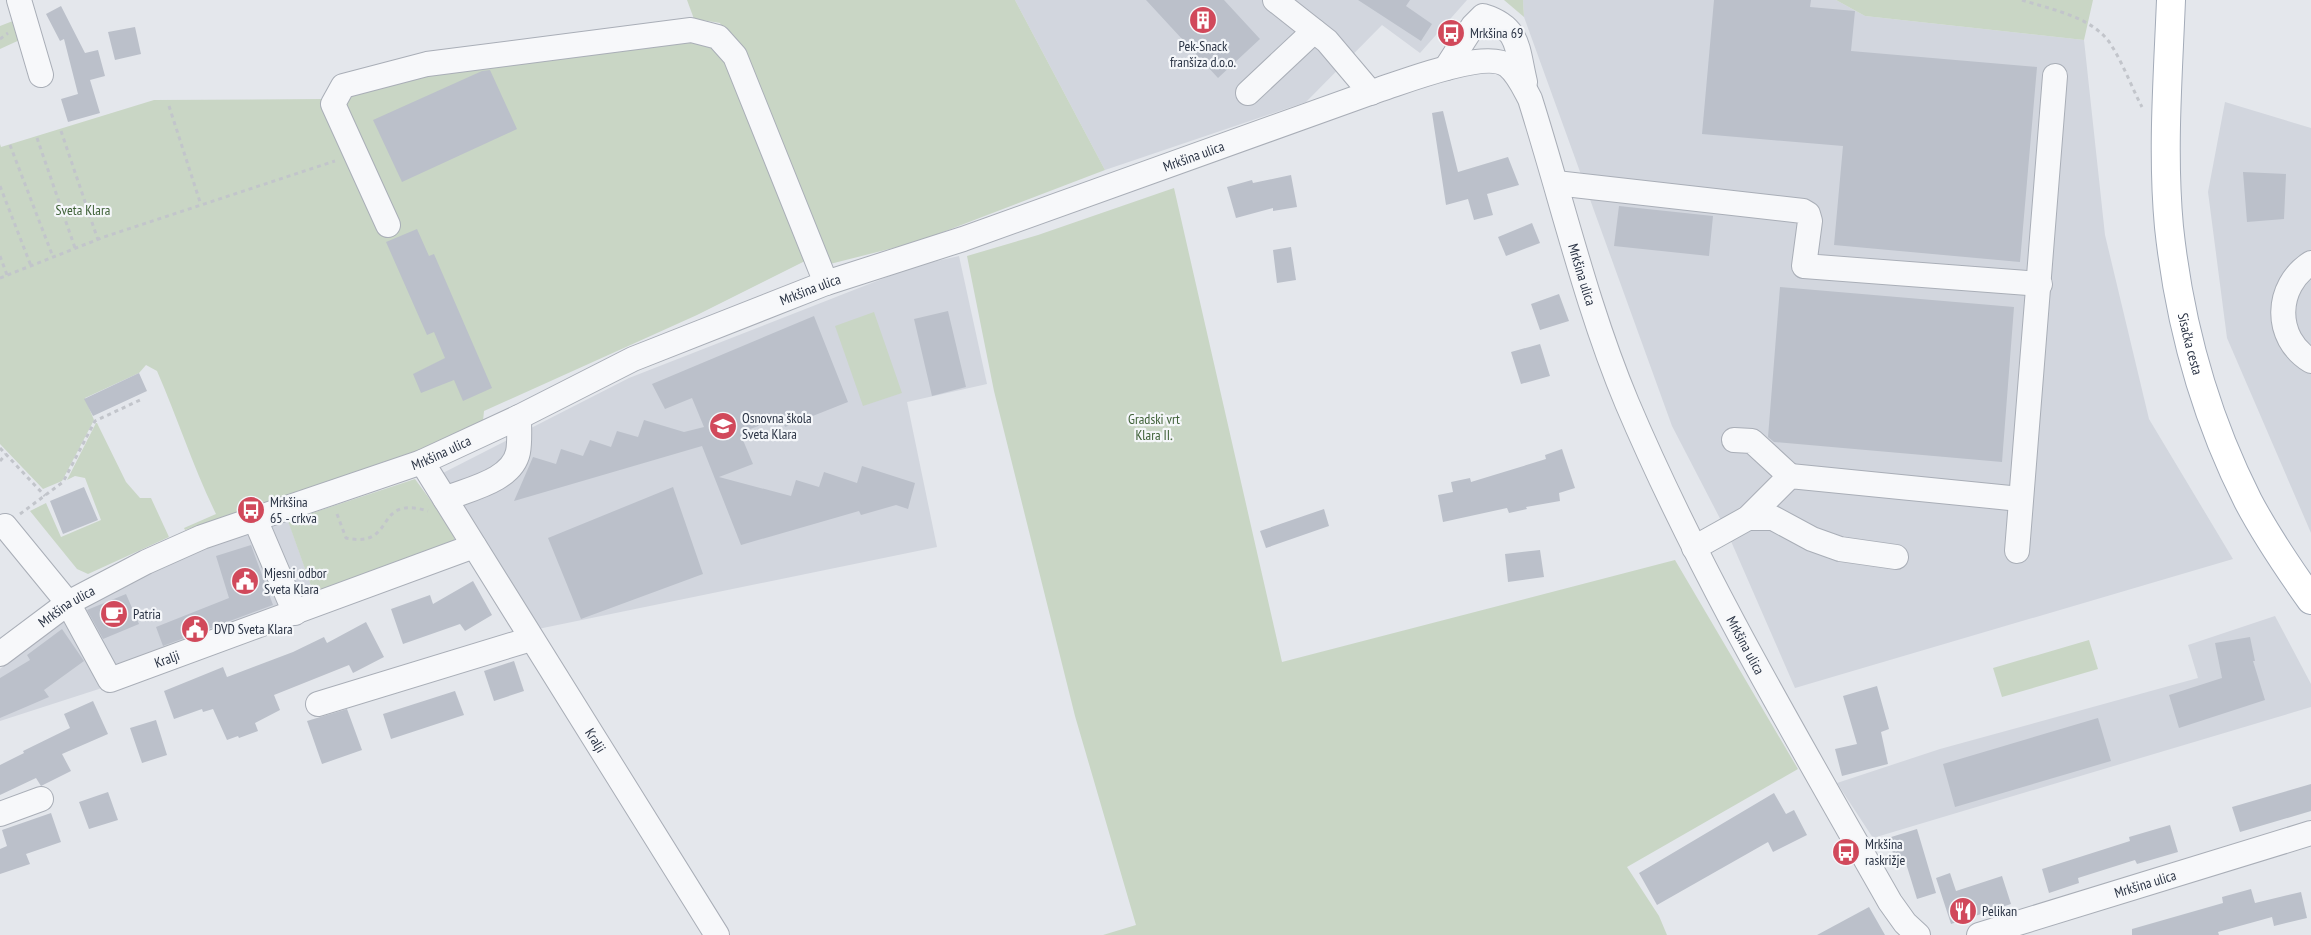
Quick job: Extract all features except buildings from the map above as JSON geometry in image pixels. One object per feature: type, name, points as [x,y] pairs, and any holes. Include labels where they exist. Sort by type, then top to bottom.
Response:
[{"type":"main road","name":"Sisačka cesta","points":[[2171,0],[2166,137],[2169,226],[2179,299],[2193,359],[2216,427],[2248,501],[2311,600]]},
{"type":"street","points":[[19,0],[41,75]]},
{"type":"street","points":[[1275,0],[1327,41],[1371,93]]},
{"type":"street","points":[[1446,68],[1473,26],[1483,16],[1499,21],[1512,32],[1530,99]]},
{"type":"street","points":[[388,225],[333,104],[343,86],[427,64],[691,30],[718,37],[735,56],[826,283]]},
{"type":"street","points":[[1248,93],[1314,31]]},
{"type":"street","name":"Mrkšina ulica","points":[[0,654],[68,603],[146,562],[202,538],[254,519],[422,462],[519,417],[633,359],[826,283],[963,239],[1371,93],[1446,68],[1478,62],[1492,62],[1508,66],[1517,76],[1530,99],[1578,261],[1617,377],[1694,548],[1806,754],[1872,870],[1900,916],[1918,935]]},
{"type":"street","points":[[2017,551],[2040,284],[2055,76]]},
{"type":"street","points":[[1556,183],[1803,211],[1808,214],[1810,221],[1804,266],[2040,284]]},
{"type":"street","points":[[2311,263],[2301,269],[2289,285],[2283,303],[2283,322],[2290,340],[2302,356],[2311,361]]},
{"type":"street","points":[[448,503],[501,476],[510,467],[518,453],[519,417]]},
{"type":"street","points":[[1734,440],[1752,441],[1790,476],[2020,499]]},
{"type":"street","name":"Kralji","points":[[422,462],[717,935]]},
{"type":"street","points":[[1694,548],[1748,518],[1790,476]]},
{"type":"street","points":[[1748,518],[1773,518],[1812,539],[1840,549],[1896,557]]},
{"type":"street","points":[[254,519],[295,613]]},
{"type":"street","points":[[5,526],[68,603]]},
{"type":"street","name":"Kralji","points":[[68,603],[110,680],[474,546]]},
{"type":"street","points":[[318,704],[531,639]]},
{"type":"street","points":[[0,814],[41,799]]},
{"type":"street","name":"Mrkšina ulica","points":[[1979,935],[2311,833]]},
{"type":"path","points":[[2022,0],[2081,20],[2100,32],[2113,46],[2143,108]]},
{"type":"path","points":[[169,106],[201,205]]},
{"type":"path","points":[[60,131],[98,240]]},
{"type":"path","points":[[37,138],[75,248]]},
{"type":"path","points":[[10,145],[53,257]]},
{"type":"path","points":[[0,278],[75,248],[355,154]]},
{"type":"path","points":[[0,186],[31,266]]},
{"type":"path","points":[[0,256],[7,275]]},
{"type":"path","points":[[5,526],[63,482],[95,421],[140,400]]},
{"type":"path","points":[[0,448],[45,496]]},
{"type":"path","points":[[0,461],[6,454]]},
{"type":"path","points":[[334,506],[346,538],[361,541],[378,534],[394,510],[406,506],[436,513],[448,503]]},
{"type":"shaded area","points":[[1015,0],[1467,0],[1420,53],[1382,25],[1306,102],[1105,170]]},
{"type":"shaded area","points":[[1523,0],[1836,0],[1865,16],[2084,40],[2105,235],[2149,419],[2233,559],[1795,688],[1727,532],[1672,426],[1524,17]]},
{"type":"shaded area","points":[[2225,102],[2311,128],[2311,533],[2227,338],[2208,192]]},
{"type":"shaded area","name":"Osnovna škola Sveta Klara","points":[[959,256],[987,384],[907,402],[937,547],[538,629],[439,475],[629,378],[915,266]]},
{"type":"shaded area","points":[[287,517],[315,597],[102,688],[0,721],[0,669],[65,615],[98,595],[214,544]]},
{"type":"shaded area","points":[[2275,616],[2311,684],[2311,707],[1873,838],[1837,783],[1940,749],[2198,678],[2188,645]]},
{"type":"green space","name":"Sveta Klara","points":[[687,0],[1015,0],[1105,170],[917,242],[826,265],[720,23],[696,19],[719,46],[807,260],[697,315],[484,411],[483,421],[416,451],[185,530],[184,528],[216,514],[157,371],[146,365],[139,373],[85,398],[94,420],[62,481],[43,489],[0,444],[0,144],[1,147],[154,100],[324,99],[353,76],[694,19]]},
{"type":"green space","points":[[1504,0],[1523,0],[1524,17]]},
{"type":"green space","points":[[1836,0],[2093,0],[2084,40],[1865,16]]},
{"type":"green space","points":[[18,19],[24,38],[0,49],[0,26]]},
{"type":"green space","name":"Gradski vrt Klara II.","points":[[1174,188],[1282,662],[1675,560],[1798,769],[1627,867],[1659,916],[1667,935],[1103,935],[1136,925],[1075,716],[994,391],[967,256],[1038,235]]},
{"type":"green space","points":[[874,312],[902,393],[863,406],[835,326]]},
{"type":"green space","points":[[96,423],[126,482],[140,498],[151,498],[169,537],[88,574],[77,569],[30,511],[46,503],[61,537],[101,520],[85,478],[75,476],[67,480]]},
{"type":"green space","points":[[415,479],[456,535],[454,540],[315,597],[288,521]]},
{"type":"green space","points":[[2089,640],[2098,669],[2002,697],[1993,668]]},
{"type":"place","name":"Pek-Snack franšiza d.o.o.","points":[[1203,20]]},
{"type":"place","name":"Mrkšina 69","points":[[1451,33]]},
{"type":"place","name":"Osnovna škola Sveta Klara","points":[[723,426]]},
{"type":"place","name":"Mrkšina 65 - crkva","points":[[251,510]]},
{"type":"place","name":"Mjesni odbor Sveta Klara","points":[[245,581]]},
{"type":"place","name":"Patria","points":[[114,614]]},
{"type":"place","name":"DVD Sveta Klara","points":[[195,629]]},
{"type":"place","name":"Mrkšina raskrižje","points":[[1846,852]]},
{"type":"place","name":"Pelikan","points":[[1963,911]]}]
